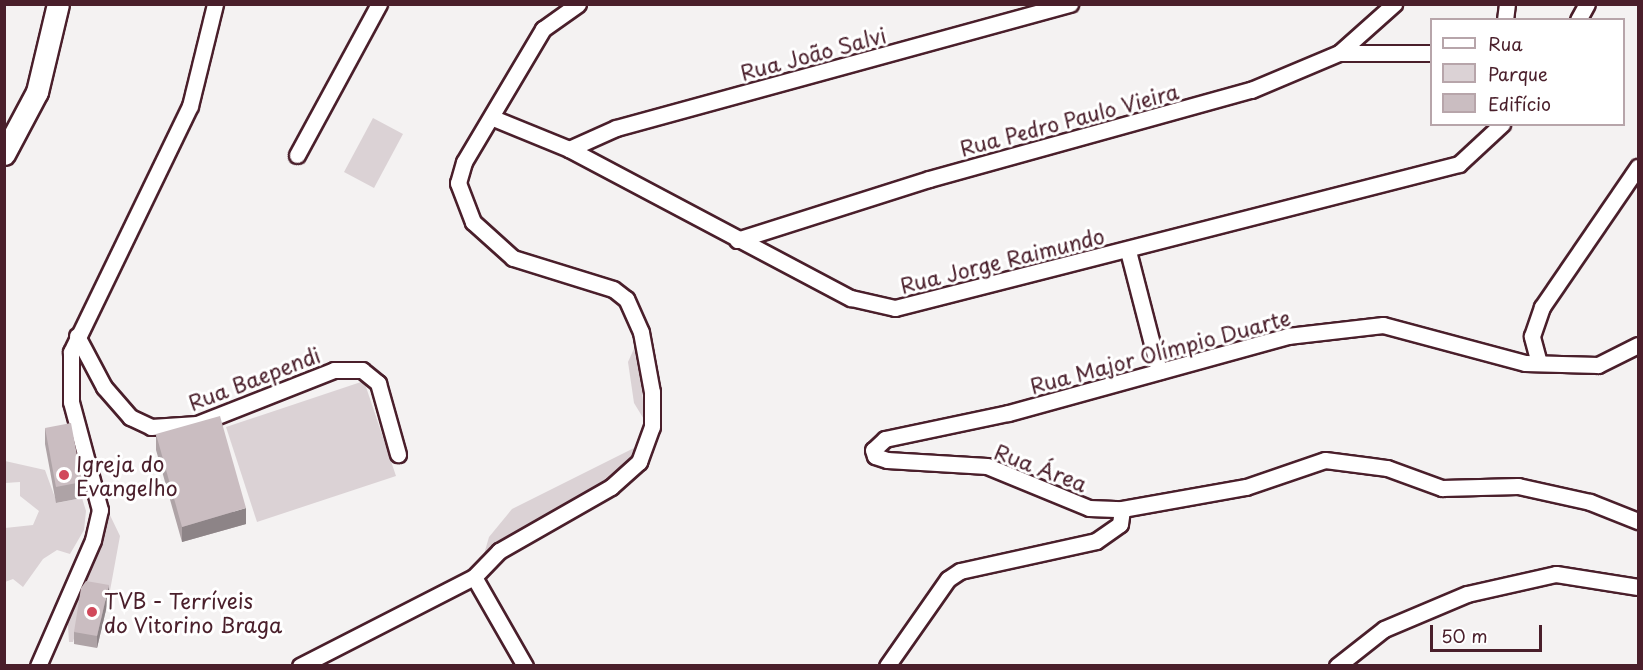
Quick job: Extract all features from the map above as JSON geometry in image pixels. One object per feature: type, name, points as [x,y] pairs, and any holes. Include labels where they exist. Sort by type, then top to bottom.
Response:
[{"type":"main road","points":[[4,154],[37,92],[57,4]]},
{"type":"street","points":[[38,666],[93,540],[100,510],[71,402],[68,376],[76,336],[190,106],[215,4]]},
{"type":"street","points":[[297,155],[379,4]]},
{"type":"street","points":[[300,666],[474,577],[500,551],[628,475],[652,427],[648,362],[626,299],[513,258],[473,222],[458,183],[465,162],[493,118],[543,29],[578,4]]},
{"type":"street","name":"Rua João Salvi","points":[[569,149],[616,128],[1070,4]]},
{"type":"street","name":"Rua Pedro Paulo Vieira","points":[[737,240],[929,179],[1251,90],[1339,53],[1394,4]]},
{"type":"street","points":[[1579,18],[1587,4]]},
{"type":"street","points":[[1339,53],[1430,54]]},
{"type":"street","name":"Rua Jorge Raimundo","points":[[493,118],[569,149],[737,240],[851,298],[895,308],[1128,251],[1459,164],[1500,126]]},
{"type":"street","points":[[1539,363],[1532,336],[1542,306],[1638,167]]},
{"type":"street","points":[[1128,251],[1159,371]]},
{"type":"street","name":"Rua Major Olímpio Duarte","points":[[875,456],[875,443],[885,439],[1159,371],[1287,336],[1383,325],[1539,363],[1598,365],[1638,345]]},
{"type":"street","name":"Rua Baependi","points":[[76,336],[104,387],[130,417],[151,427],[197,424],[334,370],[362,370],[378,383],[398,454]]},
{"type":"street","name":"Rua Área","points":[[875,456],[987,466],[1089,508],[1122,509],[1269,482],[1325,460],[1387,468],[1442,488],[1518,486],[1590,502],[1638,521]]},
{"type":"street","points":[[887,666],[948,579],[960,572],[1096,541],[1120,524],[1122,509]]},
{"type":"street","points":[[1337,666],[1384,628],[1467,594],[1556,574],[1638,587]]},
{"type":"street","points":[[474,577],[525,666]]},
{"type":"green space","points":[[373,118],[403,134],[374,188],[344,172]]},
{"type":"green space","points":[[637,342],[645,421],[634,403],[628,362]]},
{"type":"green space","points":[[364,381],[396,476],[257,522],[226,427]]},
{"type":"green space","points":[[646,442],[639,462],[480,568],[489,537],[512,509]]},
{"type":"green space","points":[[5,461],[45,470],[57,503],[82,498],[86,511],[84,530],[70,554],[57,550],[43,559],[23,587],[13,579],[5,582],[5,528],[33,525],[39,511],[20,496],[20,482],[5,483]]},
{"type":"green space","points":[[108,511],[120,536],[109,596],[86,592],[80,599],[78,625],[73,642],[69,642],[67,610],[101,541]]},
{"type":"building","points":[[220,416],[246,508],[182,527],[156,434]]},
{"type":"building","name":"Igreja do Evangelho","points":[[71,423],[82,482],[56,487],[45,428]]},
{"type":"building","name":"TVB - Terríveis do Vitorino Braga","points":[[86,581],[109,585],[97,636],[74,632],[81,588]]},
{"type":"place","name":"Igreja do Evangelho","points":[[64,475]]},
{"type":"place","name":"TVB - Terríveis do Vitorino Braga","points":[[92,612]]}]
